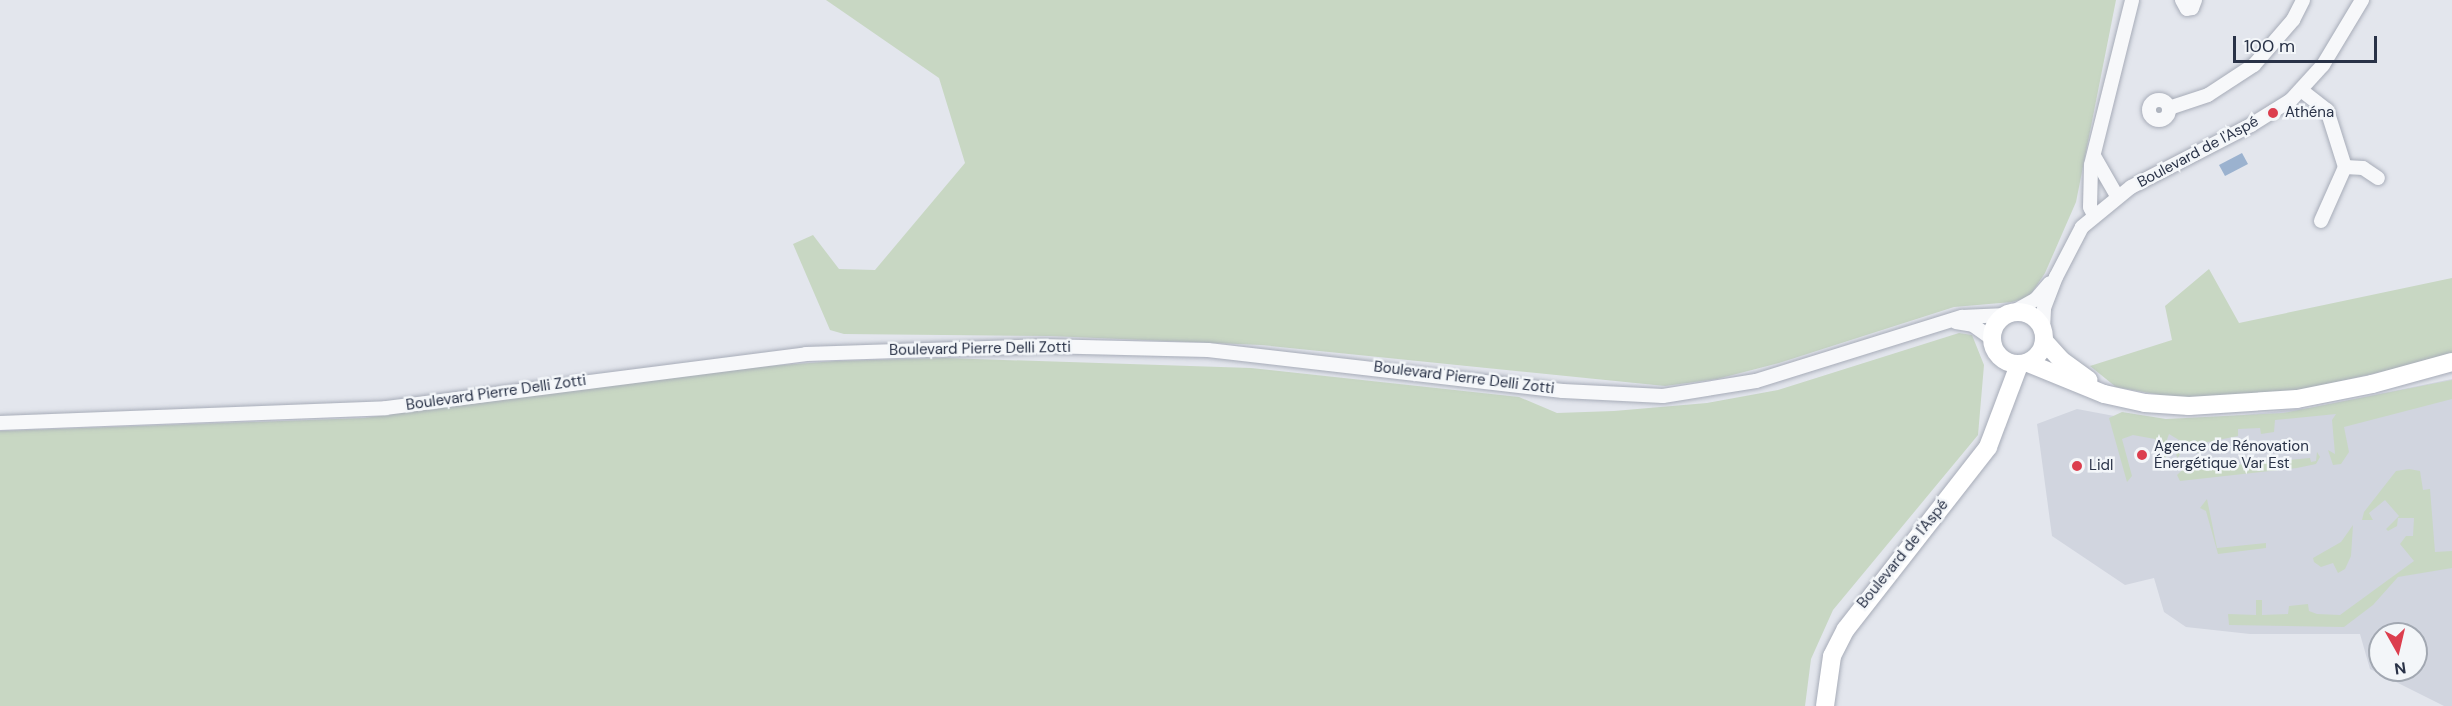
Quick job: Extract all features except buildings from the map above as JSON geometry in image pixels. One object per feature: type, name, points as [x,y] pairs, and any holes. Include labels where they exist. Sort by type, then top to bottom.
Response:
[{"type":"main road","points":[[2126,399],[2077,372],[2044,335],[2031,315],[2009,314],[1995,324],[1991,338],[2001,359],[2024,364],[2104,394],[2126,399],[2189,406],[2238,406],[2372,384],[2452,362]]},
{"type":"main road","points":[[2024,364],[2039,354],[2044,335]]},
{"type":"main road","name":"Boulevard de l'Aspé","points":[[2001,359],[2001,410]]},
{"type":"main road","name":"Boulevard de l'Aspé","points":[[1825,706],[1832,656],[1846,629],[1988,447],[2001,410],[2024,364]]},
{"type":"main road","points":[[2372,384],[2400,383],[2452,371]]},
{"type":"street","points":[[2094,215],[2090,207],[2089,179],[2104,101],[2132,0]]},
{"type":"street","points":[[2182,0],[2187,9],[2192,8],[2195,0]]},
{"type":"street","points":[[2169,108],[2208,95],[2254,65],[2287,27],[2303,0]]},
{"type":"street","name":"Boulevard de l'Aspé","points":[[2044,335],[2044,308],[2055,277],[2082,227],[2117,196],[2291,100],[2323,65],[2362,0]]},
{"type":"street","points":[[2301,90],[2326,111],[2345,167],[2321,221]]},
{"type":"street","points":[[2291,100],[2330,121]]},
{"type":"street","points":[[2094,156],[2117,196]]},
{"type":"street","points":[[2345,167],[2363,168],[2379,177]]},
{"type":"street","name":"Boulevard de l'Aspé","points":[[2009,314],[2036,299],[2055,277]]},
{"type":"street","name":"Boulevard Pierre Delli Zotti","points":[[0,423],[386,408],[806,354],[1041,346],[1208,350],[1563,391],[1663,396],[1756,381],[1951,321],[1977,315],[2009,314]]},
{"type":"street","points":[[1951,321],[1973,325],[1991,338]]},
{"type":"shaded area","points":[[2452,379],[2452,706],[2444,706],[2396,682],[2428,682],[2428,622],[2368,622],[2368,662],[2360,634],[2250,634],[2186,627],[2164,612],[2154,578],[2125,585],[2052,536],[2037,424],[2077,409],[2157,424],[2310,408]]},
{"type":"green space","points":[[826,0],[2116,0],[2076,202],[2045,273],[2029,297],[2012,302],[1954,307],[1779,363],[1717,379],[1665,386],[1261,345],[1050,336],[844,334],[830,330],[793,244],[813,235],[839,269],[875,270],[965,163],[939,78]]},
{"type":"green space","points":[[2209,269],[2239,323],[2452,278],[2452,356],[2296,391],[2189,400],[2116,387],[2090,366],[2172,340],[2165,306]]},
{"type":"green space","points":[[1959,333],[1972,335],[1984,365],[1978,435],[1833,610],[1811,659],[1805,706],[0,706],[0,431],[364,418],[728,369],[836,361],[945,358],[1251,368],[1519,397],[1557,413],[1614,411],[1707,403],[1778,390]]},
{"type":"green space","points":[[2452,380],[2452,399],[2344,427],[2349,452],[2341,464],[2333,465],[2328,450],[2335,454],[2332,420],[2336,414],[2275,420],[2274,432],[2261,434],[2260,428],[2238,429],[2238,436],[2203,443],[2204,452],[2197,453],[2200,445],[2195,440],[2183,447],[2178,458],[2176,455],[2184,443],[2169,434],[2164,448],[2168,468],[2162,452],[2156,454],[2155,439],[2133,435],[2122,439],[2132,476],[2127,482],[2109,418],[2122,412],[2166,419],[2283,413]]},
{"type":"green space","points":[[2317,452],[2320,457],[2316,464],[2297,468],[2180,481],[2177,475],[2194,459],[2204,458],[2205,467],[2310,458],[2311,462],[2316,461]]},
{"type":"green space","points":[[2409,469],[2420,471],[2423,490],[2430,489],[2435,552],[2452,551],[2452,568],[2398,577],[2373,605],[2344,627],[2229,625],[2228,614],[2256,615],[2256,600],[2262,600],[2262,615],[2288,614],[2289,606],[2308,604],[2309,611],[2317,614],[2340,615],[2414,561],[2400,544],[2406,536],[2413,536],[2414,518],[2398,518],[2397,526],[2388,531],[2386,529],[2399,516],[2385,500],[2369,513],[2373,520],[2362,520],[2364,512],[2396,471]]},
{"type":"green space","points":[[2207,499],[2217,548],[2266,543],[2266,548],[2218,554],[2206,511],[2200,508]]},
{"type":"green space","points":[[2353,525],[2351,556],[2345,569],[2338,573],[2333,563],[2321,567],[2314,562],[2313,558],[2341,542]]},
{"type":"water","points":[[2242,153],[2248,164],[2225,176],[2219,165]]},
{"type":"place","name":"Athéna","points":[[2273,113]]},
{"type":"place","name":"Agence de Rénovation Énergétique Var Est","points":[[2142,455]]},
{"type":"place","name":"Lidl","points":[[2077,466]]}]
